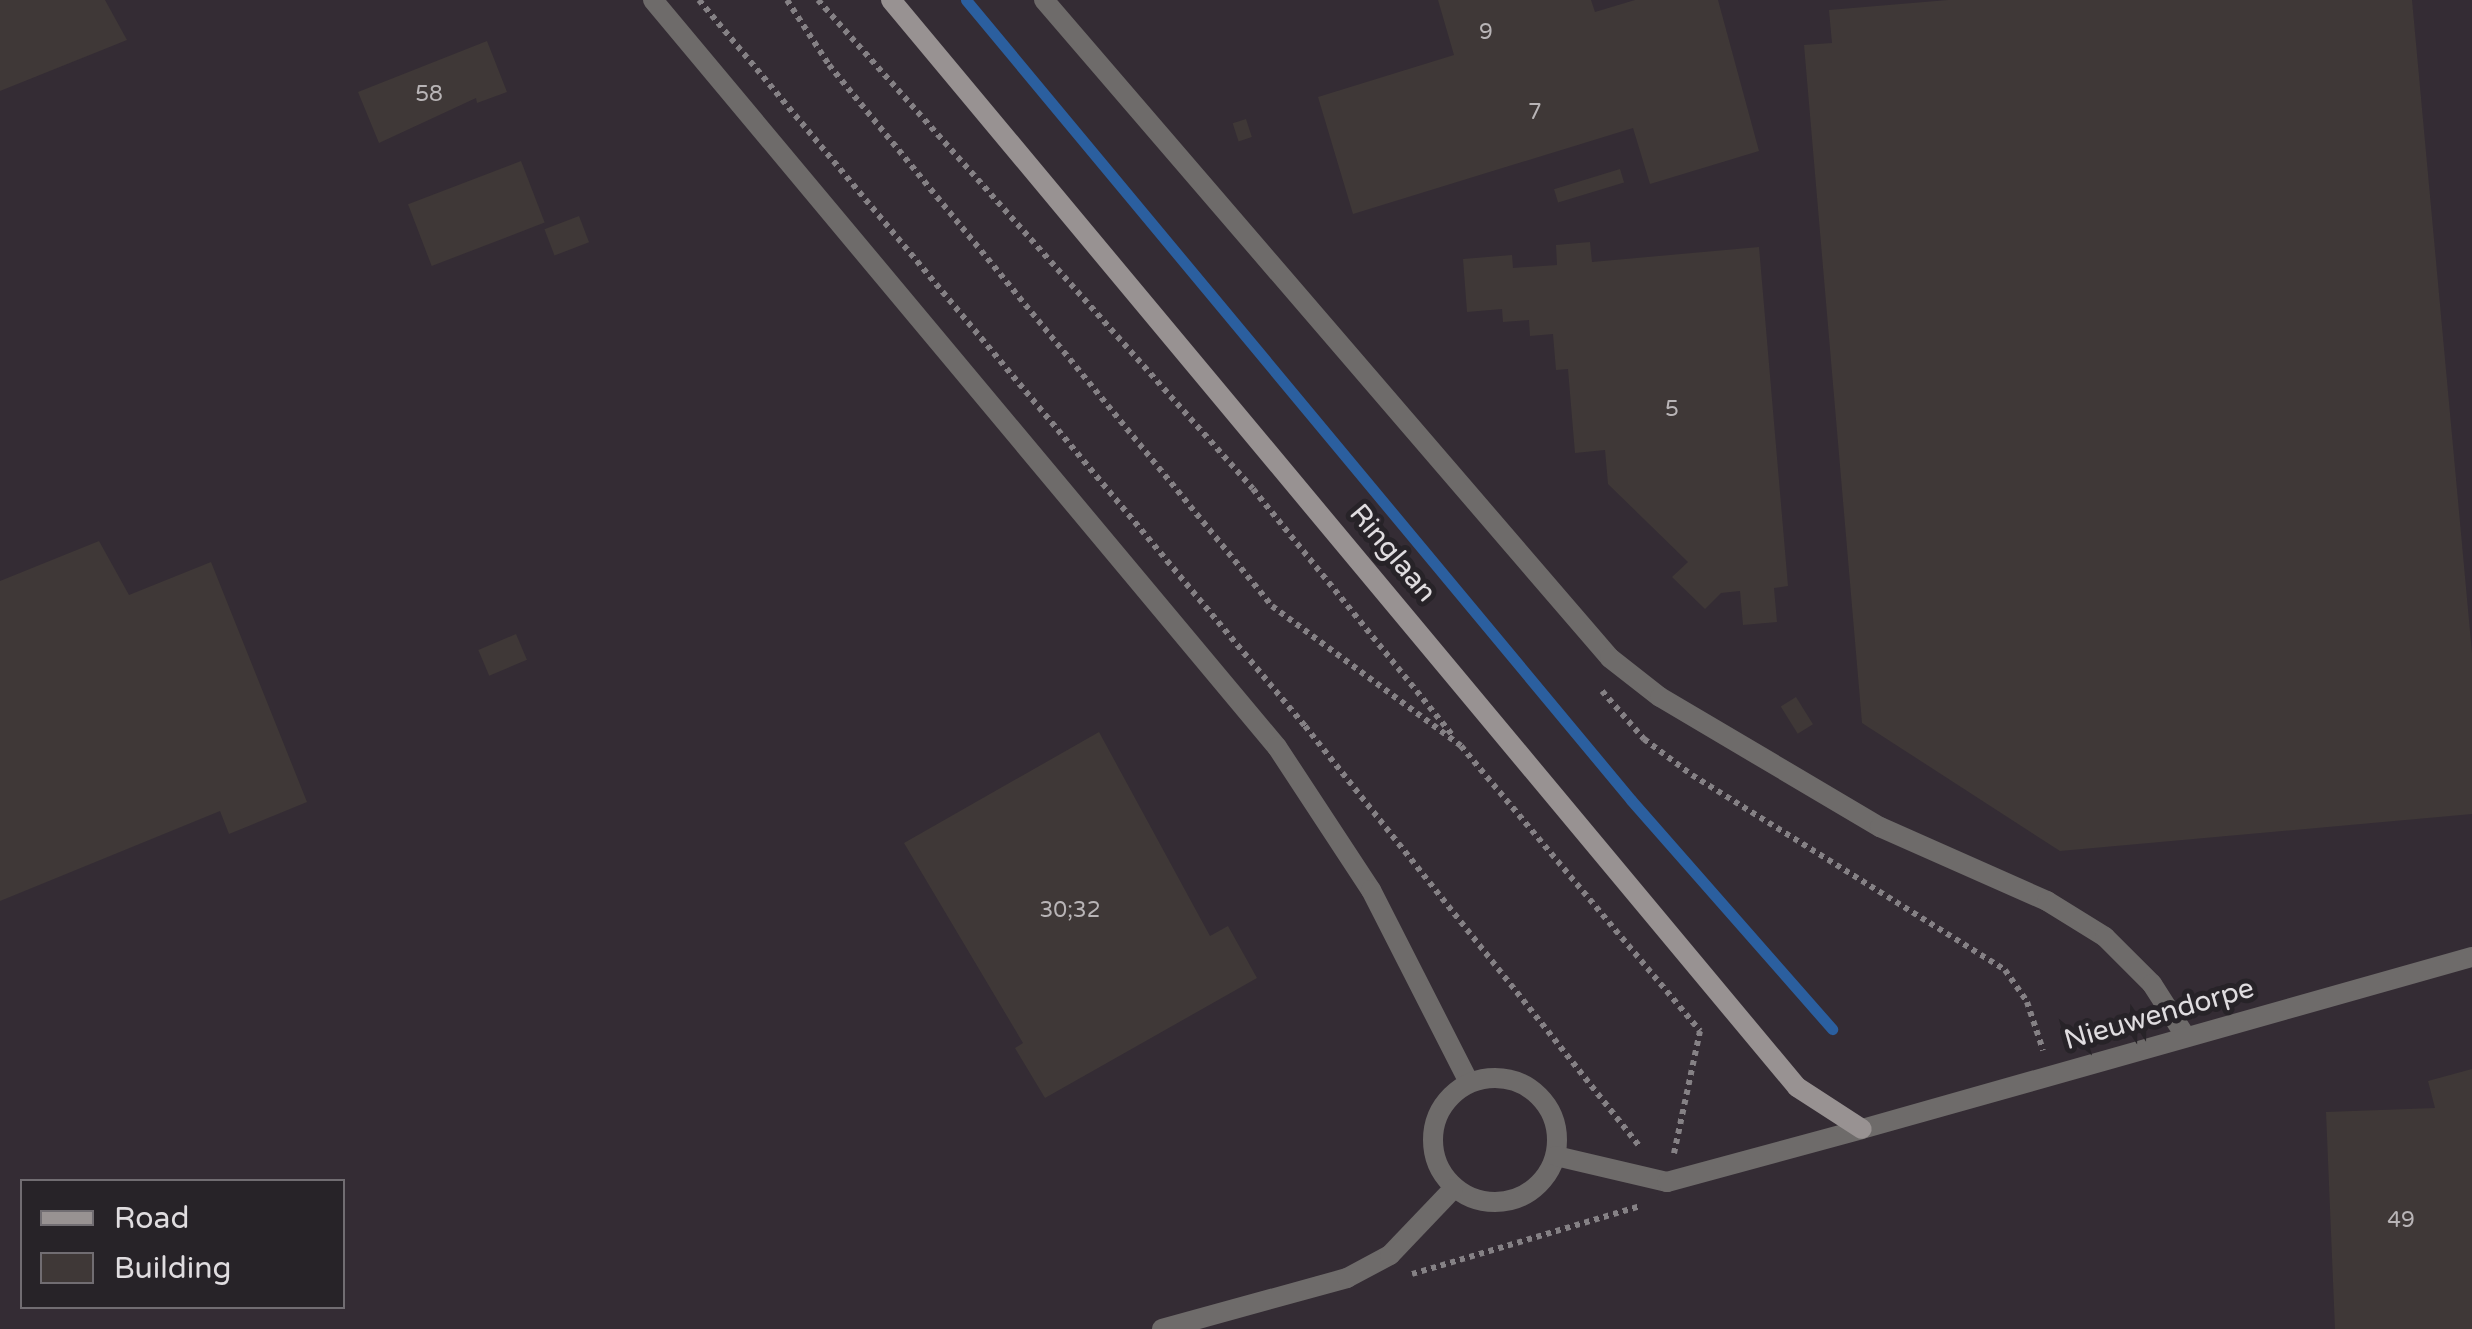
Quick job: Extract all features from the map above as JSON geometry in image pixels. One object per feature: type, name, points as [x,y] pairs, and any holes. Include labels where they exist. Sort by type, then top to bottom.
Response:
[{"type":"main road","name":"Ringlaan","points":[[890,0],[1797,1086],[1862,1129]]},
{"type":"street","points":[[653,0],[1277,747],[1371,890],[1469,1082]]},
{"type":"street","points":[[1044,0],[1469,500],[1610,658],[1660,697],[1880,827],[2048,901],[2105,937],[2152,984],[2184,1034]]},
{"type":"street","name":"Nieuwendorpe","points":[[1667,1182],[2184,1034],[2472,957]]},
{"type":"street","points":[[1494,1077],[1522,1084],[1543,1100],[1556,1125],[1556,1156],[1547,1176],[1524,1196],[1487,1203],[1454,1188],[1435,1161],[1432,1129],[1443,1104],[1469,1082],[1494,1077]]},
{"type":"street","points":[[1556,1156],[1667,1182]]},
{"type":"street","points":[[1162,1329],[1347,1278],[1390,1255],[1454,1188]]},
{"type":"path","points":[[787,0],[829,64],[1272,606],[1461,746]]},
{"type":"path","points":[[818,0],[1253,489],[1461,746],[1700,1031],[1667,1182]]},
{"type":"shaded area","points":[[0,0],[2472,0],[2472,1329],[0,1329]]},
{"type":"building","points":[[0,0],[105,0],[127,40],[0,91]]},
{"type":"building","points":[[1438,0],[1591,0],[1595,12],[1635,0],[1718,0],[1759,151],[1650,184],[1633,128],[1353,214],[1318,97],[1454,55]]},
{"type":"building","points":[[1948,0],[2412,0],[2472,653],[2472,814],[2060,851],[1862,723],[1804,45],[1832,43],[1829,10]]},
{"type":"building","points":[[487,41],[507,92],[477,103],[476,98],[379,143],[358,92]]},
{"type":"building","points":[[1246,119],[1252,137],[1239,141],[1233,123]]},
{"type":"building","points":[[521,161],[545,223],[432,266],[408,204]]},
{"type":"building","points":[[1620,169],[1624,182],[1558,203],[1554,189]]},
{"type":"building","points":[[579,216],[589,242],[554,255],[544,229]]},
{"type":"building","points":[[1590,242],[1592,262],[1759,247],[1788,586],[1774,588],[1777,622],[1743,625],[1740,591],[1721,593],[1705,609],[1672,577],[1688,562],[1608,484],[1605,450],[1575,453],[1568,369],[1556,370],[1553,334],[1530,336],[1529,320],[1503,322],[1502,309],[1467,312],[1463,259],[1512,255],[1513,268],[1557,265],[1556,245]]},
{"type":"building","points":[[99,541],[129,595],[211,562],[307,802],[229,834],[220,811],[0,901],[0,581]]},
{"type":"building","points":[[516,634],[527,660],[489,676],[478,650]]},
{"type":"building","points":[[1796,697],[1813,724],[1798,734],[1781,707]]},
{"type":"building","points":[[1099,732],[1210,936],[1228,926],[1257,978],[1045,1098],[1015,1048],[1023,1043],[904,843]]},
{"type":"building","points":[[2472,1069],[2472,1329],[2335,1329],[2326,1112],[2435,1108],[2428,1081]]},
{"type":"waterway","points":[[966,0],[1631,800],[1832,1029]]}]
